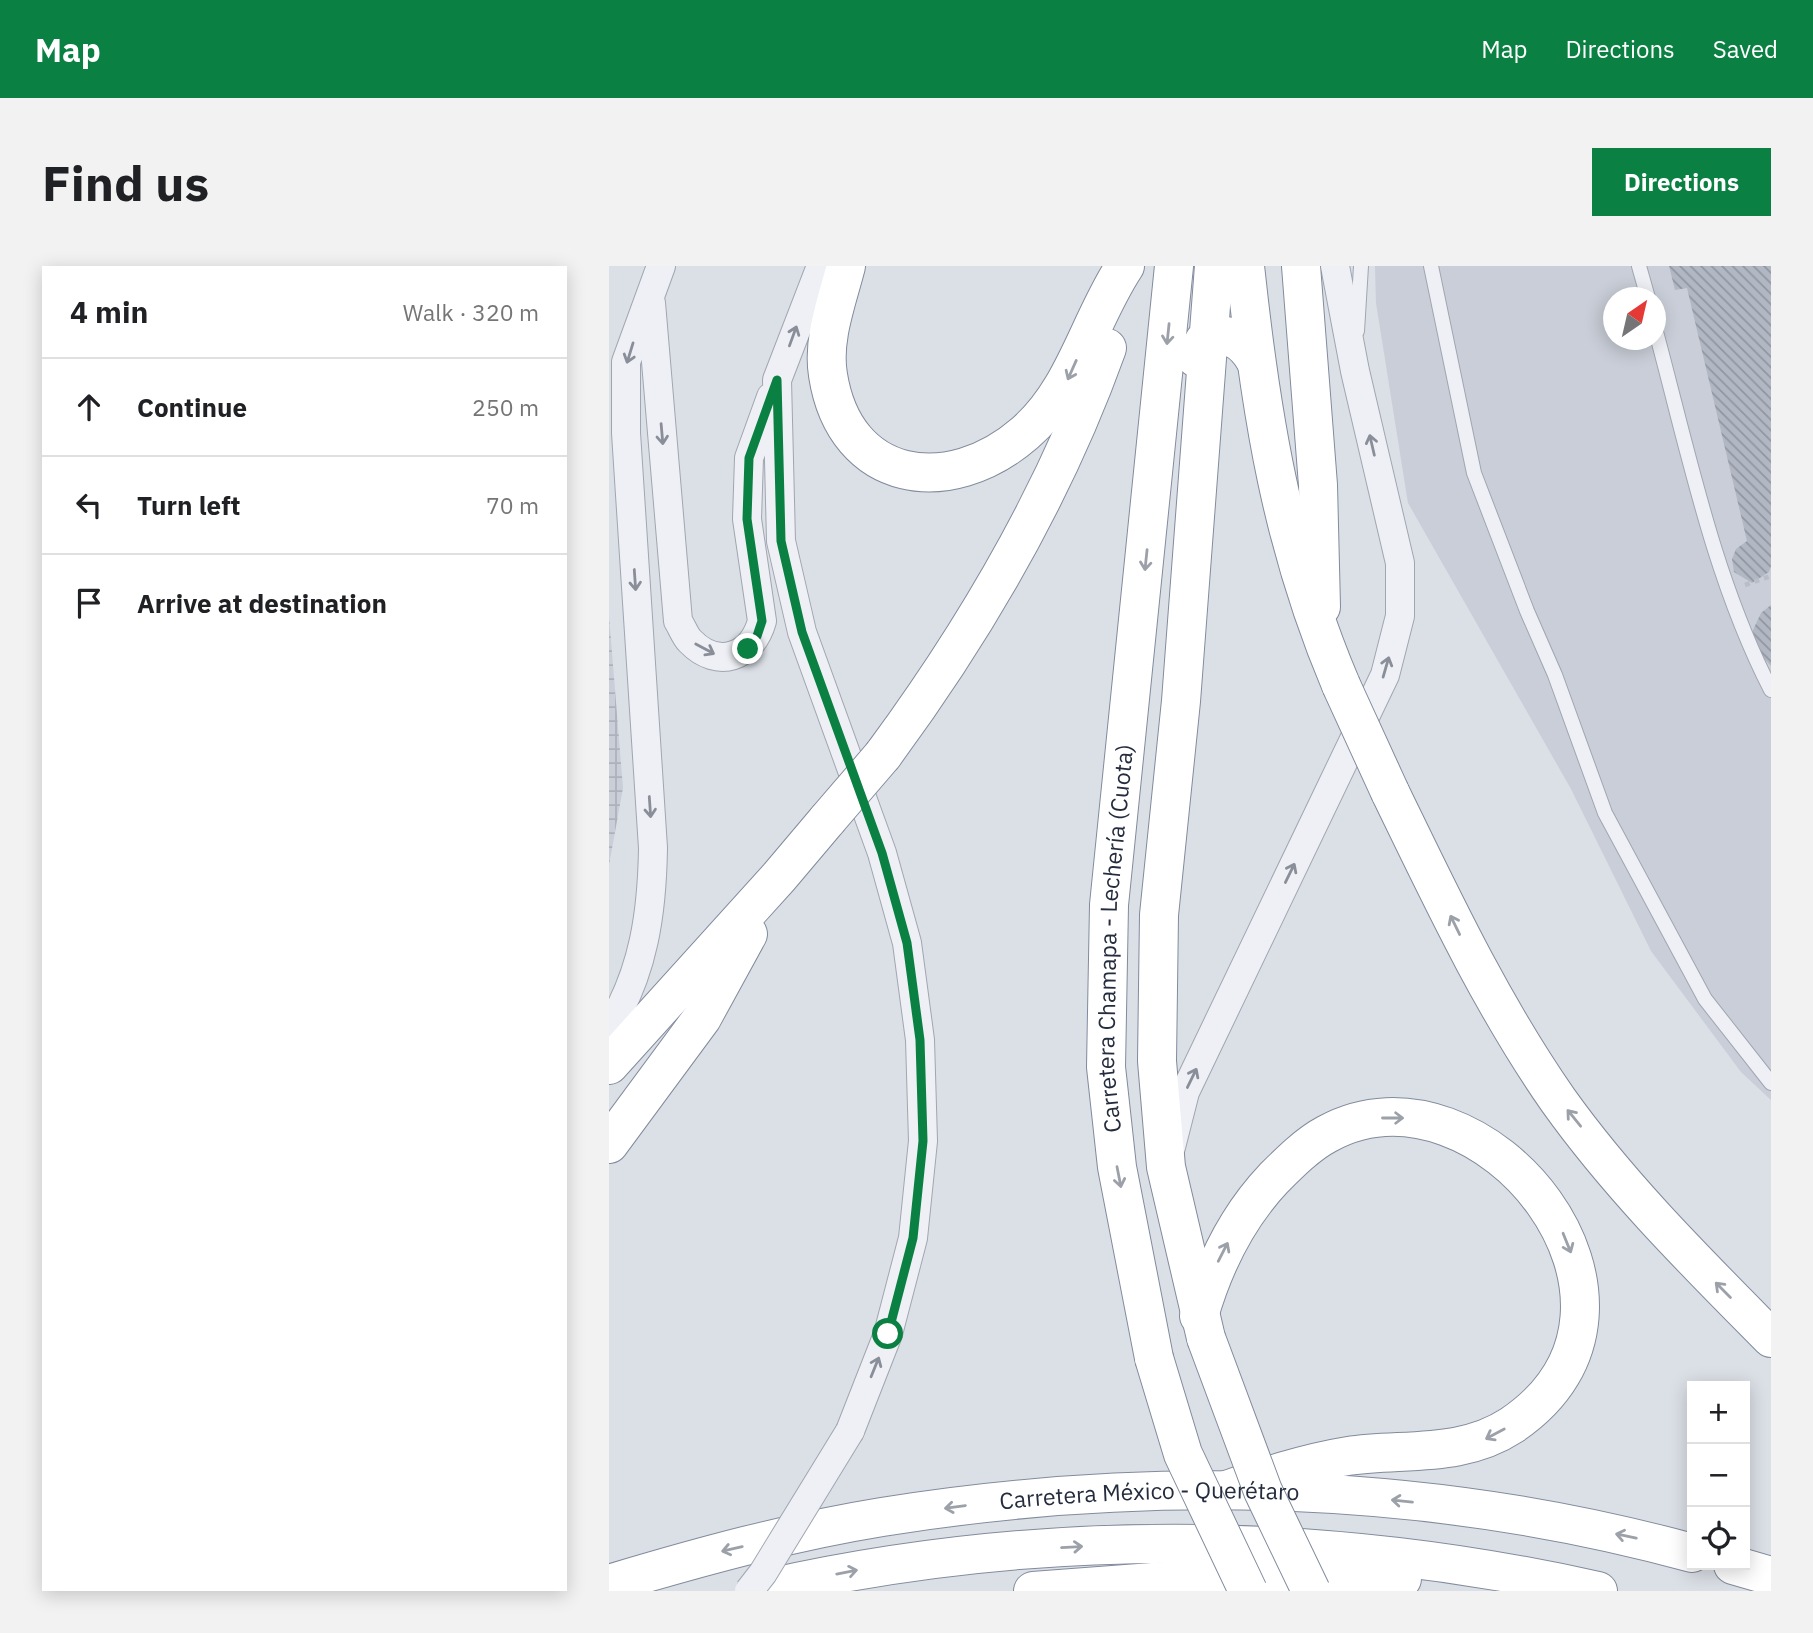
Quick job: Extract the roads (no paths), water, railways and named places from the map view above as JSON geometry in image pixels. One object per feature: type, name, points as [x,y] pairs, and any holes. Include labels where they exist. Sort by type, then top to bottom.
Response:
[{"type":"highway","points":[[846,266],[826,356],[827,374],[837,407],[856,437],[882,460],[912,472],[935,474],[971,467],[1005,448],[1042,417],[1067,380],[1099,310],[1125,266]]},
{"type":"highway","points":[[609,1065],[779,877],[883,755],[962,642],[1032,521],[1094,386],[1133,266]]},
{"type":"highway","name":"Carretera Chamapa - Lechería (Cuota)","points":[[1174,266],[1109,905],[1106,1067],[1117,1167],[1185,1338],[1183,1454],[1248,1591]]},
{"type":"highway","points":[[1214,266],[1181,701],[1159,915],[1157,1061],[1185,1338],[1311,1591]]},
{"type":"highway","points":[[1245,266],[1255,360],[1281,511],[1320,637],[1389,792],[1471,958],[1559,1100],[1667,1233],[1771,1338]]},
{"type":"highway","points":[[1301,266],[1321,534],[1320,637]]},
{"type":"highway","points":[[1210,337],[1196,355],[1138,915],[1133,1014],[1146,1149],[1185,1338],[1238,1490],[1284,1591]]},
{"type":"highway","points":[[1210,337],[1230,337],[1238,340],[1255,360]]},
{"type":"highway","points":[[609,1144],[702,1018],[779,877]]},
{"type":"highway","points":[[1185,1338],[1218,1262],[1263,1189],[1282,1169],[1326,1134],[1345,1126],[1385,1118],[1426,1121],[1446,1127],[1483,1147],[1524,1177],[1555,1217],[1574,1262],[1579,1286],[1580,1327],[1565,1370],[1546,1395],[1513,1424],[1494,1436],[1451,1449],[1377,1453],[1325,1461],[1221,1492]]},
{"type":"highway","name":"Carretera México - Querétaro","points":[[609,1584],[726,1550],[880,1517],[1006,1500],[1122,1490],[1336,1494],[1503,1511],[1687,1552]]},
{"type":"highway","points":[[756,1591],[859,1570],[943,1558],[1111,1544],[1296,1547],[1432,1561],[1542,1578],[1598,1591]]},
{"type":"highway","points":[[1750,1570],[1771,1576]]},
{"type":"highway","points":[[1033,1591],[1206,1578],[1542,1578]]},
{"type":"street","points":[[609,1028],[639,963],[652,904],[653,848],[626,433],[626,362],[661,266]]},
{"type":"street","points":[[650,293],[678,621],[690,641],[721,656],[736,655],[748,649],[757,636],[762,621],[747,519],[749,458],[821,266]]},
{"type":"street","points":[[1166,1167],[1185,1092],[1385,676],[1400,616],[1400,563],[1355,371],[1335,266]]},
{"type":"street","points":[[749,1591],[763,1573],[850,1430],[888,1334],[913,1238],[923,1141],[920,1040],[907,943],[882,853],[802,632],[781,541],[777,380]]},
{"type":"lane","points":[[1355,371],[1360,266]]},
{"type":"lane","points":[[1431,266],[1474,473],[1555,675],[1605,813],[1706,999],[1771,1083]]},
{"type":"lane","points":[[1639,266],[1645,287]]},
{"type":"lane","points":[[1661,350],[1720,568],[1750,649],[1771,690]]}]
